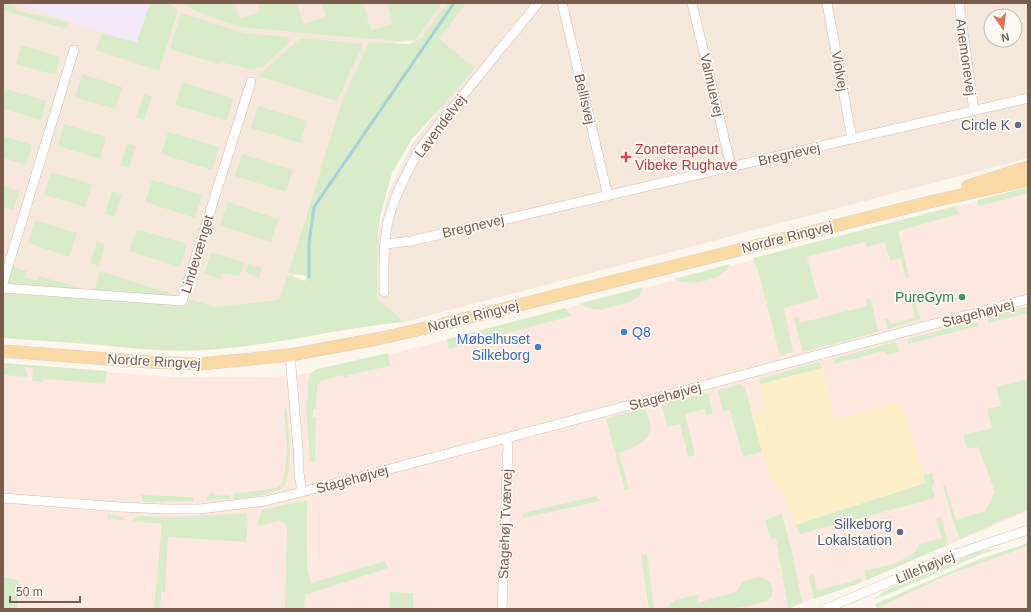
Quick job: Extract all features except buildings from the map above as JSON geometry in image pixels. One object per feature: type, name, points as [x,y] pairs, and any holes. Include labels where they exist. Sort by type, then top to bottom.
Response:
[{"type":"main road","name":"Nordre Ringvej","points":[[934,201],[969,186],[1028,167]]},
{"type":"main road","name":"Nordre Ringvej","points":[[3,351],[148,362],[201,364],[290,356],[374,340],[934,201],[1028,180]]},
{"type":"street","name":"Lavendelvej","points":[[384,292],[385,244],[388,222],[396,196],[407,173],[421,147],[538,3]]},
{"type":"street","name":"Bellisvej","points":[[562,3],[608,196]]},
{"type":"street","name":"Valmuevej","points":[[692,3],[731,167]]},
{"type":"street","name":"Violvej","points":[[827,3],[852,139]]},
{"type":"street","name":"Anemonevej","points":[[959,3],[974,110]]},
{"type":"street","points":[[3,283],[74,50]]},
{"type":"street","name":"Lindevænget","points":[[3,288],[182,301],[251,82]]},
{"type":"street","name":"Bregnevej","points":[[385,244],[411,241],[1028,98]]},
{"type":"street","name":"Stagehøjvej","points":[[3,498],[120,507],[179,509],[229,506],[265,501],[506,439],[1028,299]]},
{"type":"street","name":"Stagehøjvej","points":[[290,356],[298,448],[298,473],[302,492]]},
{"type":"street","name":"Stagehøj Tværvej","points":[[502,609],[508,446],[506,439]]},
{"type":"street","name":"Lillehøjvej","points":[[825,609],[956,554],[1028,530]]},
{"type":"shaded area","points":[[3,3],[1028,3],[1028,158],[405,322],[377,299],[378,235],[389,192],[413,142],[475,68],[438,39],[370,45],[335,132],[285,306],[196,316],[3,303]]},
{"type":"shaded area","points":[[21,3],[150,3],[137,43],[20,5]]},
{"type":"shaded area","points":[[1028,188],[1028,511],[850,587],[815,598],[789,609],[3,609],[3,364],[173,377],[272,377],[327,371]]},
{"type":"shaded area","points":[[1028,547],[1028,609],[874,609],[989,558]]},
{"type":"green space","points":[[3,3],[16,6],[16,10],[69,23],[66,29],[3,10]]},
{"type":"green space","points":[[150,3],[168,3],[178,10],[159,71],[96,50],[102,34],[137,42]]},
{"type":"green space","points":[[182,3],[235,3],[238,16],[242,18],[260,12],[258,3],[297,3],[303,24],[326,17],[322,3],[363,3],[371,30],[393,24],[387,3],[442,3],[414,40],[398,41],[240,27],[198,12]]},
{"type":"green space","points":[[447,3],[466,3],[439,39],[475,68],[442,107],[412,139],[392,173],[380,218],[378,235],[377,299],[405,322],[355,328],[256,345],[206,350],[153,350],[3,338],[3,292],[184,306],[187,306],[189,299],[215,307],[279,300],[288,275],[305,281],[306,276],[289,273],[341,104],[369,42],[409,44],[422,38]]},
{"type":"green space","points":[[181,13],[243,33],[288,37],[290,42],[261,68],[258,67],[251,70],[221,61],[219,64],[170,49]]},
{"type":"green space","points":[[301,38],[363,44],[337,101],[258,76]]},
{"type":"green space","points":[[21,45],[60,57],[55,75],[16,64]]},
{"type":"green space","points":[[82,74],[122,87],[115,109],[75,97]]},
{"type":"green space","points":[[182,82],[233,98],[227,120],[175,105]]},
{"type":"green space","points":[[6,89],[46,101],[41,120],[3,109],[3,99]]},
{"type":"green space","points":[[144,94],[152,97],[144,120],[136,117]]},
{"type":"green space","points":[[258,106],[307,121],[300,143],[251,128]]},
{"type":"green space","points":[[64,124],[106,137],[100,159],[58,146]]},
{"type":"green space","points":[[168,132],[219,147],[212,170],[161,154]]},
{"type":"green space","points":[[3,136],[32,145],[26,165],[3,158]]},
{"type":"green space","points":[[127,143],[136,146],[129,168],[121,165]]},
{"type":"green space","points":[[242,154],[293,170],[286,192],[235,176]]},
{"type":"green space","points":[[51,172],[92,184],[85,207],[44,195]]},
{"type":"green space","points":[[152,180],[202,195],[195,218],[145,202]]},
{"type":"green space","points":[[3,186],[19,191],[13,210],[3,207]]},
{"type":"green space","points":[[1028,187],[1028,193],[979,206],[977,200]]},
{"type":"green space","points":[[112,191],[122,194],[114,217],[105,214]]},
{"type":"green space","points":[[228,202],[278,219],[271,242],[220,225]]},
{"type":"green space","points":[[955,206],[959,214],[898,231],[909,277],[905,278],[901,258],[890,261],[885,242],[867,247],[865,242],[807,257],[818,298],[784,308],[793,352],[782,355],[779,352],[759,274],[753,258]]},
{"type":"green space","points":[[35,220],[77,233],[69,257],[28,243]]},
{"type":"green space","points":[[137,229],[187,244],[180,267],[129,251]]},
{"type":"green space","points":[[97,241],[105,244],[99,266],[90,263]]},
{"type":"green space","points":[[212,252],[244,263],[239,276],[222,273],[219,279],[204,273]]},
{"type":"green space","points":[[249,263],[262,268],[259,278],[245,271]]},
{"type":"green space","points":[[730,264],[720,275],[705,281],[688,282],[674,279]]},
{"type":"green space","points":[[13,267],[27,271],[25,278],[36,281],[39,276],[84,289],[12,284],[8,281]]},
{"type":"green space","points":[[100,271],[175,295],[173,297],[94,291]]},
{"type":"green space","points":[[644,287],[638,297],[633,300],[604,308],[603,310],[592,309],[578,304]]},
{"type":"green space","points":[[909,292],[913,292],[920,319],[888,329],[885,319],[889,319],[890,324],[915,318]]},
{"type":"green space","points":[[869,298],[871,299],[878,332],[803,352],[794,319],[797,316],[800,323],[867,306],[866,300]]},
{"type":"green space","points":[[1028,306],[1028,313],[988,323],[990,316]]},
{"type":"green space","points":[[565,308],[571,316],[449,349],[447,339]]},
{"type":"green space","points":[[971,322],[976,323],[978,326],[908,344],[908,339]]},
{"type":"green space","points":[[894,342],[898,345],[899,352],[886,355],[885,351],[833,364],[836,358]]},
{"type":"green space","points":[[388,353],[390,366],[348,375],[348,377],[344,378],[343,375],[319,381],[320,384],[317,385],[316,409],[313,409],[313,417],[316,417],[315,462],[310,462],[306,403],[308,398],[309,380],[312,372],[317,369]]},
{"type":"green space","points":[[818,362],[822,368],[760,384],[759,380],[763,378]]},
{"type":"green space","points":[[3,363],[107,371],[105,384],[44,379],[42,382],[32,381],[33,368],[24,367],[28,377],[3,375]]},
{"type":"green space","points":[[1028,379],[1028,510],[960,539],[953,521],[943,485],[945,485],[956,520],[985,511],[995,492],[978,447],[967,449],[963,435],[992,428],[987,409],[1001,406],[996,387]]},
{"type":"green space","points":[[740,384],[745,387],[762,452],[743,457],[730,410],[723,411],[718,391]]},
{"type":"green space","points":[[704,393],[708,394],[713,414],[706,415],[704,409],[685,414],[695,455],[688,457],[680,424],[667,427],[662,406],[663,404]]},
{"type":"green space","points":[[286,406],[290,462],[286,482],[282,488],[272,493],[234,499],[233,494],[276,488],[282,483],[285,470],[287,446],[284,411]]},
{"type":"green space","points":[[642,409],[646,411],[650,423],[647,437],[635,447],[619,453],[629,489],[625,490],[606,419]]},
{"type":"green space","points":[[932,473],[934,482],[932,488],[935,498],[800,534],[795,525],[925,483],[923,475]]},
{"type":"green space","points":[[212,492],[215,496],[229,495],[230,499],[207,500],[207,497]]},
{"type":"green space","points":[[141,495],[193,497],[194,501],[143,502]]},
{"type":"green space","points":[[596,496],[600,501],[523,518],[522,516],[523,513]]},
{"type":"green space","points":[[307,500],[307,567],[311,583],[385,561],[388,568],[305,595],[304,609],[285,609],[287,526],[281,521],[257,526],[262,510]]},
{"type":"green space","points":[[245,513],[248,522],[246,542],[168,537],[165,592],[161,592],[160,608],[154,608],[162,524],[133,521],[137,516],[175,517]]},
{"type":"green space","points":[[108,514],[119,516],[125,520],[107,519]]},
{"type":"green space","points":[[782,514],[792,552],[802,602],[789,609],[776,538],[770,539],[765,520]]},
{"type":"green space","points":[[941,517],[947,545],[867,580],[864,571],[894,564],[914,553],[919,544],[942,538],[936,518]]},
{"type":"green space","points":[[1028,543],[1028,546],[951,574],[877,608],[875,604],[977,560]]},
{"type":"green space","points":[[998,548],[874,600],[884,591],[928,572],[977,552]]},
{"type":"green space","points":[[647,554],[654,609],[649,609],[641,555]]},
{"type":"green space","points":[[813,573],[817,590],[861,578],[862,582],[814,599],[809,578]]},
{"type":"green space","points":[[3,577],[19,580],[17,609],[3,609]]},
{"type":"green space","points":[[761,577],[770,583],[772,587],[771,598],[750,606],[736,608],[667,609],[669,604],[676,600],[699,594],[697,603],[736,592],[743,582]]},
{"type":"green space","points":[[390,592],[413,593],[413,609],[389,609]]},
{"type":"sand","points":[[822,368],[835,420],[898,403],[903,407],[925,483],[795,525],[788,503],[770,476],[752,415],[766,411],[760,384]]},
{"type":"waterway","points":[[309,277],[309,243],[314,207],[454,3]]},
{"type":"place","name":"Circle K","points":[[1018,125]]},
{"type":"place","name":"Zoneterapeut Vibeke Rughave","points":[[626,157]]},
{"type":"place","name":"PureGym","points":[[962,297]]},
{"type":"place","name":"Q8","points":[[624,332]]},
{"type":"place","name":"Møbelhuset Silkeborg","points":[[538,347]]},
{"type":"place","name":"Silkeborg Lokalstation","points":[[900,532]]}]
